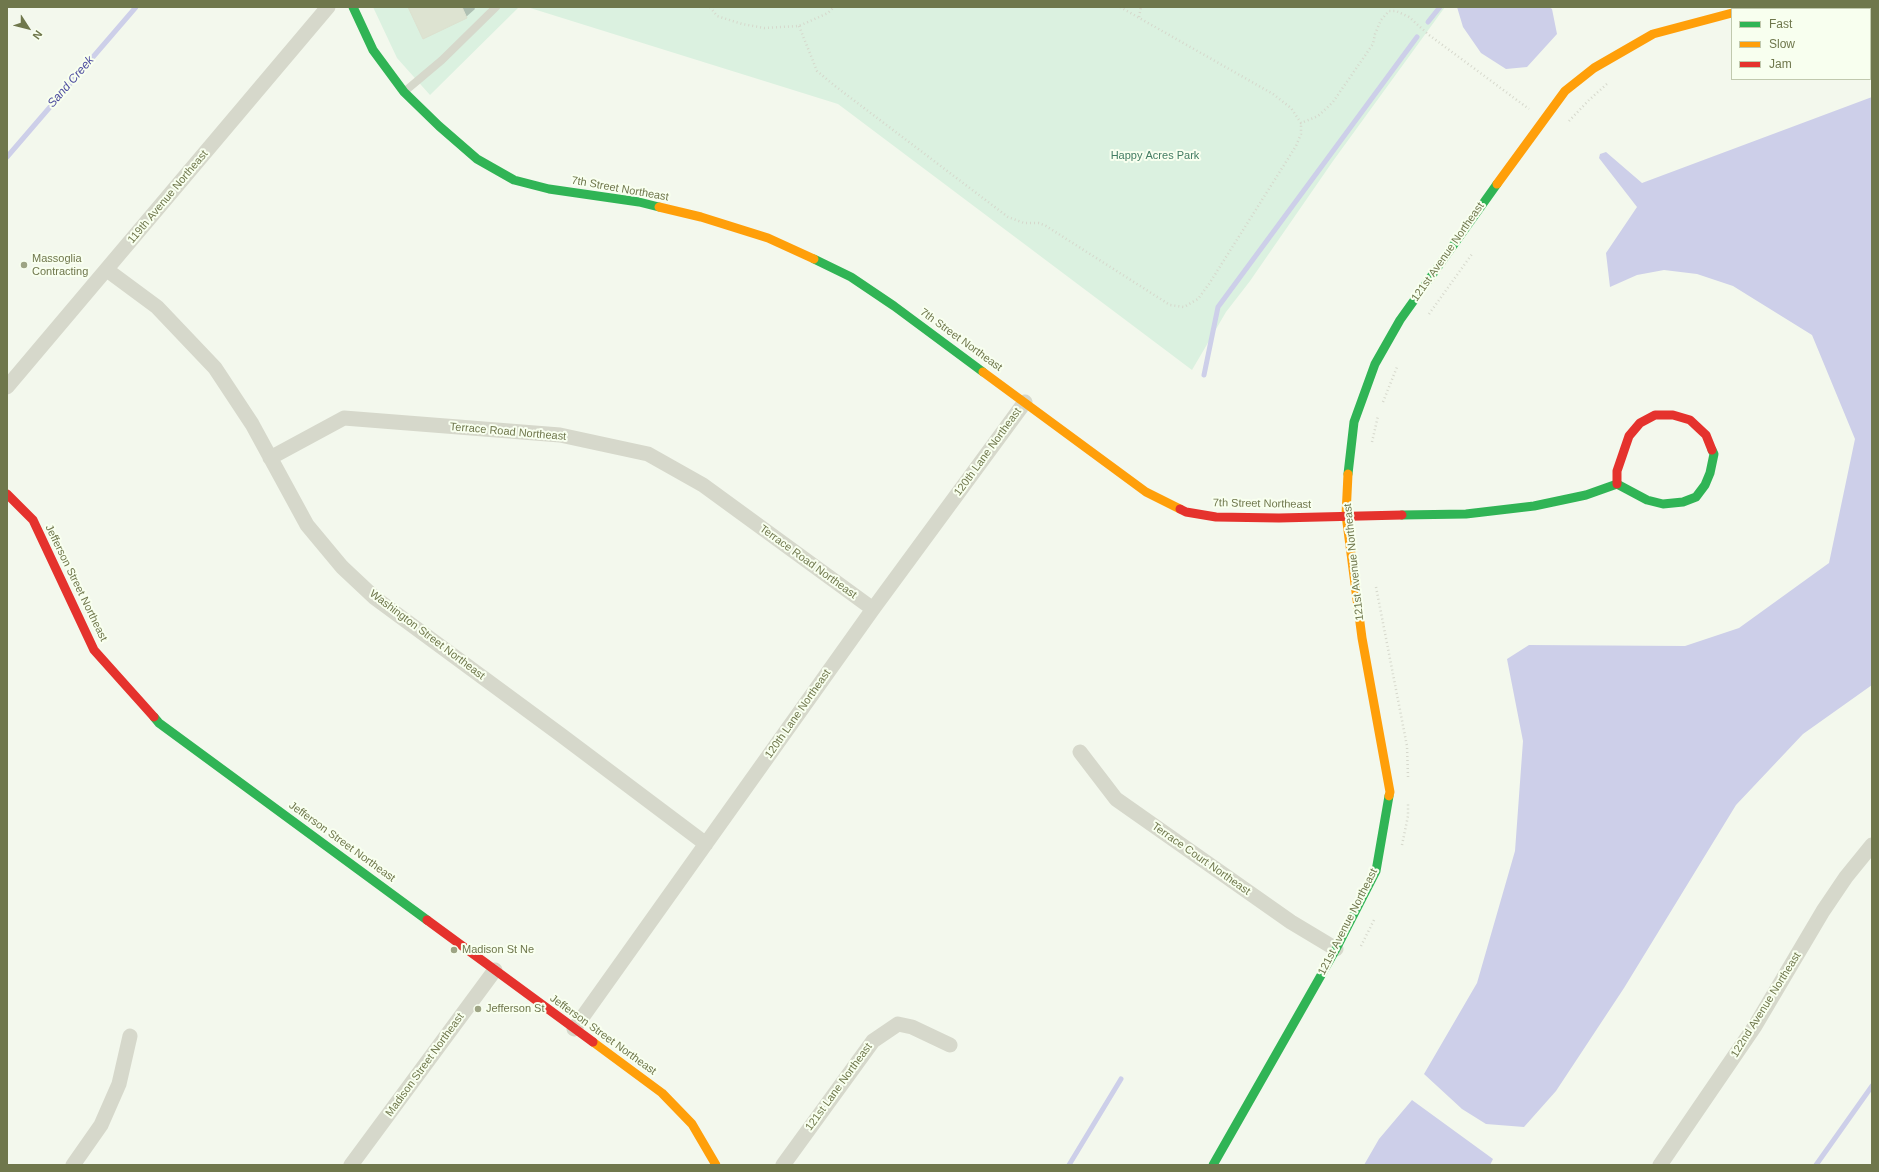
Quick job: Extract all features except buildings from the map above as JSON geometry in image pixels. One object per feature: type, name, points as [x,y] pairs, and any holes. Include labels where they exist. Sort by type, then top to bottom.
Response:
[{"type":"street","name":"119th Avenue Northeast","points":[[7,387],[328,7]]},
{"type":"street","name":"7th Street Northeast","points":[[353,7],[373,50],[404,92],[438,126],[477,159],[514,180],[549,189],[639,202],[701,217],[768,238],[851,277],[894,306],[1146,492],[1186,512],[1216,517],[1279,518],[1346,515],[1466,514],[1526,507],[1586,495],[1617,484]]},
{"type":"street","name":"121st Avenue Northeast","points":[[1213,1165],[1336,949],[1376,871],[1390,792],[1362,638],[1346,515],[1347,486],[1354,422],[1375,364],[1400,320],[1565,91],[1594,68],[1653,34],[1731,13]]},
{"type":"street","name":"Washington Street Northeast","points":[[107,270],[157,307],[215,368],[252,424],[307,525],[342,567],[375,598],[562,735],[706,844]]},
{"type":"street","name":"120th Lane Northeast","points":[[574,1029],[873,609],[1025,402]]},
{"type":"street","points":[[1655,415],[1673,415],[1690,420],[1706,435],[1714,454],[1706,485],[1696,496],[1683,502],[1663,504],[1647,500],[1617,484],[1617,471],[1629,436],[1640,423],[1655,415]]},
{"type":"street","name":"Terrace Road Northeast","points":[[270,458],[344,418],[560,435],[648,454],[703,485],[873,609]]},
{"type":"street","name":"Jefferson Street Northeast","points":[[7,494],[33,520],[94,650],[159,723],[662,1093],[692,1124],[716,1165]]},
{"type":"street","name":"Terrace Court Northeast","points":[[1080,752],[1116,799],[1290,922],[1336,949]]},
{"type":"street","name":"122nd Avenue Northeast","points":[[1660,1165],[1755,1026],[1823,911],[1846,876],[1872,845]]},
{"type":"street","name":"Madison Street Northeast","points":[[355,1164],[495,970]]},
{"type":"street","name":"121st Lane Northeast","points":[[783,1165],[873,1041],[898,1024],[919,1030],[950,1044]]},
{"type":"street","points":[[73,1165],[101,1125],[119,1084],[130,1036]]},
{"type":"lane","points":[[404,92],[442,60],[496,7]]},
{"type":"path","points":[[710,7],[717,16],[742,24],[764,28],[799,26],[823,16],[834,7]]},
{"type":"path","points":[[799,26],[817,71],[1008,217],[1024,223],[1039,223],[1046,226],[1170,306],[1184,307],[1198,298],[1209,284],[1296,146],[1301,134],[1301,123],[1291,108],[1273,94],[1120,7]]},
{"type":"path","points":[[1139,17],[1141,7]]},
{"type":"path","points":[[1301,123],[1318,116],[1333,102],[1374,44],[1375,34],[1381,20],[1388,11],[1396,11],[1409,17],[1429,35],[1543,120]]},
{"type":"path","points":[[1568,122],[1589,100],[1612,80]]},
{"type":"path","points":[[1426,318],[1476,248]]},
{"type":"path","points":[[1372,446],[1378,417],[1397,365]]},
{"type":"path","points":[[1376,585],[1408,746],[1408,785]]},
{"type":"path","points":[[1401,846],[1408,816],[1408,800]]},
{"type":"path","points":[[1360,947],[1376,916]]},
{"type":"green space","points":[[373,7],[519,7],[430,95],[397,58]]},
{"type":"green space","name":"Happy Acres Park","points":[[527,7],[1445,7],[1333,161],[1250,281],[1226,312],[1192,370],[838,104]]},
{"type":"water","points":[[1457,7],[1549,7],[1552,9],[1557,34],[1527,67],[1506,69],[1481,53],[1463,27]]},
{"type":"water","points":[[1872,97],[1872,685],[1803,734],[1736,805],[1624,988],[1556,1091],[1524,1127],[1486,1124],[1462,1109],[1424,1074],[1477,983],[1515,851],[1523,741],[1507,659],[1529,645],[1685,646],[1739,628],[1829,563],[1855,439],[1812,335],[1733,286],[1697,274],[1664,270],[1637,275],[1610,287],[1606,253],[1637,207],[1599,158],[1600,154],[1606,152],[1642,183]]},
{"type":"water","points":[[1412,1100],[1493,1159],[1490,1165],[1364,1165],[1379,1139]]},
{"type":"waterway","name":"Sand Creek","points":[[7,157],[136,7]]},
{"type":"waterway","points":[[1428,22],[1440,7]]},
{"type":"waterway","points":[[1204,375],[1218,307],[1417,37]]},
{"type":"waterway","points":[[1069,1165],[1121,1079]]},
{"type":"waterway","points":[[1816,1165],[1872,1086]]},
{"type":"traffic: fast","points":[[353,7],[373,50],[404,92],[439,126],[477,159],[514,180],[549,189],[639,202],[659,207]]},
{"type":"traffic: fast","points":[[1348,474],[1354,422],[1375,364],[1400,320],[1497,184]]},
{"type":"traffic: fast","points":[[814,259],[851,277],[894,306],[983,372]]},
{"type":"traffic: fast","points":[[1402,515],[1466,514],[1534,506],[1586,495],[1617,484],[1647,500],[1663,504],[1683,502],[1696,497],[1705,485],[1710,473],[1714,454],[1712,450]]},
{"type":"traffic: fast","points":[[154,717],[159,723],[427,920]]},
{"type":"traffic: fast","points":[[1213,1165],[1336,949],[1376,871],[1389,796]]},
{"type":"traffic: slow","points":[[1497,184],[1565,91],[1594,68],[1653,34],[1731,13]]},
{"type":"traffic: slow","points":[[659,207],[701,217],[768,238],[814,259]]},
{"type":"traffic: slow","points":[[983,372],[1146,492],[1180,509]]},
{"type":"traffic: slow","points":[[1348,474],[1346,515],[1362,638],[1390,792],[1389,796]]},
{"type":"traffic: slow","points":[[593,1042],[662,1093],[692,1124],[716,1165]]},
{"type":"traffic: jam","points":[[1617,484],[1617,471],[1629,436],[1640,423],[1655,415],[1673,415],[1690,420],[1706,435],[1712,450]]},
{"type":"traffic: jam","points":[[7,494],[33,520],[94,650],[154,717]]},
{"type":"traffic: jam","points":[[1180,509],[1186,512],[1216,517],[1279,518],[1402,515]]},
{"type":"traffic: jam","points":[[427,920],[593,1042]]},
{"type":"place","name":"Massoglia Contracting","points":[[24,265]]},
{"type":"place","name":"Madison St Ne","points":[[454,950]]},
{"type":"place","name":"Jefferson St","points":[[478,1009]]}]
